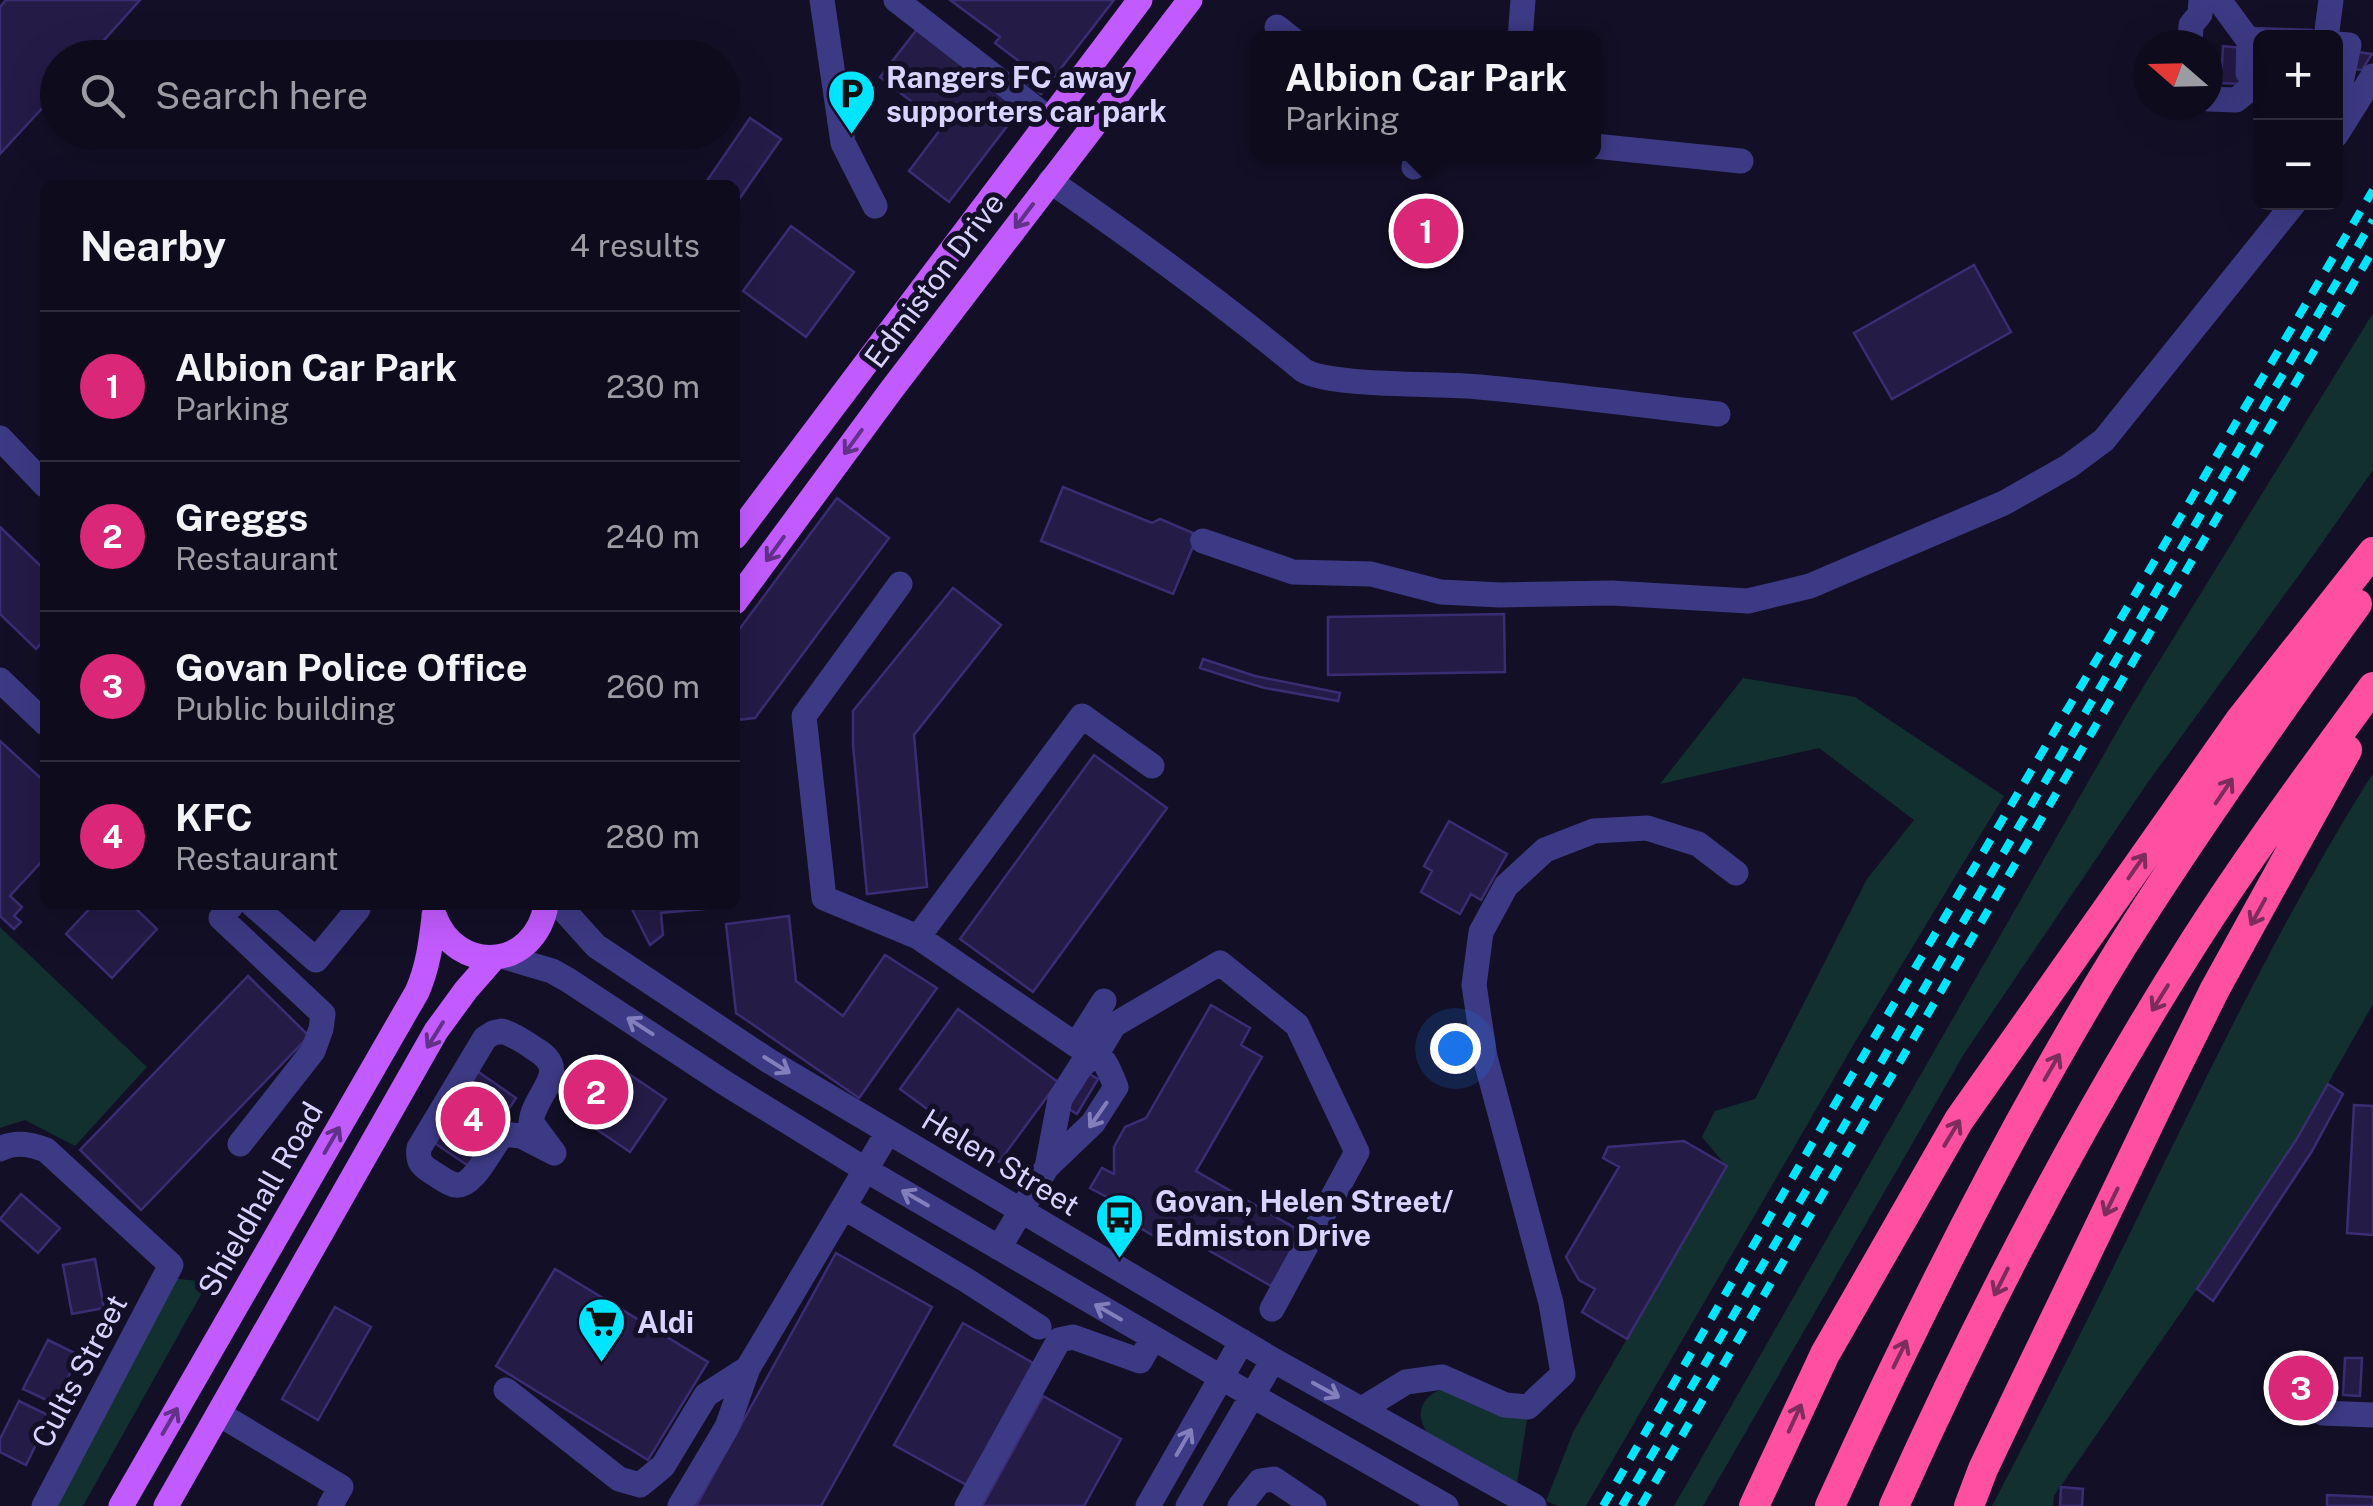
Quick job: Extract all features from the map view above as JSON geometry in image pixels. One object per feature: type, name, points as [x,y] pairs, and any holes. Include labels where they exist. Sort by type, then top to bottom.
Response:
[{"type":"highway","points":[[1757,1497],[1825,1354],[1959,1120],[2241,718],[2373,552]]},
{"type":"highway","points":[[1830,1506],[1938,1275],[2064,1044],[2171,870],[2373,580]]},
{"type":"highway","points":[[1894,1506],[1987,1310],[2087,1118],[2249,858],[2373,687]]},
{"type":"highway","points":[[1967,1506],[2170,1078],[2373,704]]},
{"type":"main road","name":"Edmiston Drive","points":[[740,530],[1140,0]]},
{"type":"main road","name":"Edmiston Drive","points":[[740,595],[1190,0]]},
{"type":"main road","points":[[433,910],[448,940],[462,951],[499,957],[519,950],[534,937],[545,910]]},
{"type":"main road","name":"Shieldhall Road","points":[[122,1506],[417,992],[425,974],[433,910]]},
{"type":"main road","points":[[166,1506],[436,1032],[466,990],[499,957]]},
{"type":"main road","points":[[236,1306],[270,1325]]},
{"type":"street","points":[[822,0],[843,143],[876,206]]},
{"type":"street","points":[[896,0],[1049,119]]},
{"type":"street","points":[[1521,31],[1524,0]]},
{"type":"street","points":[[2191,30],[2200,14],[2202,0]]},
{"type":"street","points":[[2219,0],[2253,39]]},
{"type":"street","points":[[2327,30],[2332,0]]},
{"type":"street","points":[[2343,44],[2349,44],[2343,73]]},
{"type":"street","points":[[2343,124],[2373,76]]},
{"type":"street","points":[[2223,99],[2236,100],[2253,84]]},
{"type":"street","points":[[1601,147],[1741,161]]},
{"type":"street","points":[[1050,181],[1154,254],[1314,376],[1478,387],[1718,414]]},
{"type":"street","points":[[1203,541],[1293,572],[1371,574],[1441,592],[1612,593],[1748,601],[1810,586],[2004,503],[2104,440],[2289,210]]},
{"type":"street","points":[[0,438],[40,479]]},
{"type":"street","points":[[900,584],[804,716],[824,898],[918,937],[1104,1059],[1116,1088],[1093,1123],[1047,1167],[1021,1212],[966,1280]]},
{"type":"street","points":[[0,680],[40,707]]},
{"type":"street","points":[[918,937],[1082,716],[1152,766]]},
{"type":"street","points":[[1362,1410],[1406,1382],[1442,1377],[1505,1406],[1528,1407],[1562,1374],[1551,1303],[1485,1056],[1474,985],[1481,932],[1506,886],[1546,850],[1594,831],[1647,828],[1698,844],[1736,873]]},
{"type":"street","points":[[228,910],[222,918],[323,1014],[313,1052],[240,1144]]},
{"type":"street","points":[[259,910],[316,960],[357,910]]},
{"type":"street","name":"Helen Street","points":[[564,910],[596,946],[770,1060],[1273,1360],[1534,1506]]},
{"type":"street","points":[[499,957],[552,971],[568,980],[866,1170],[1446,1506]]},
{"type":"street","points":[[1087,1048],[1114,1026],[1220,963],[1296,1025],[1358,1152],[1272,1309]]},
{"type":"street","points":[[1047,1167],[1060,1099],[1080,1066],[1104,1001]]},
{"type":"street","points":[[502,1031],[548,1058],[552,1065],[550,1082],[535,1108],[532,1122],[554,1152],[522,1136],[503,1134],[472,1179],[457,1185],[422,1165],[418,1157],[421,1140],[485,1038],[502,1031]]},
{"type":"street","points":[[680,1506],[727,1426],[748,1368],[888,1132]]},
{"type":"street","name":"Cults Street","points":[[4,1147],[29,1144],[46,1150],[171,1266],[44,1506]]},
{"type":"street","points":[[845,1208],[1039,1327]]},
{"type":"street","points":[[967,1506],[1059,1340],[1073,1337],[1140,1361],[1153,1338]]},
{"type":"street","points":[[1148,1506],[1242,1341]]},
{"type":"street","points":[[1188,1506],[1273,1360]]},
{"type":"street","points":[[506,1390],[618,1480],[640,1484],[663,1466],[706,1395],[748,1368]]},
{"type":"street","points":[[2323,1413],[2373,1415]]},
{"type":"street","points":[[219,1414],[341,1487],[330,1506]]},
{"type":"street","points":[[1240,1506],[1260,1481],[1274,1478],[1314,1506]]},
{"type":"green space","points":[[2373,313],[2373,470],[2146,785],[1964,1054],[1703,1506],[1674,1506],[2131,707]]},
{"type":"green space","points":[[1743,678],[1855,697],[2004,796],[1858,1037],[1586,1506],[1558,1506],[1546,1501],[1574,1430],[1727,1167],[1702,1137],[1715,1111],[1755,1099],[1867,879],[1914,820],[1819,748],[1660,784]]},
{"type":"green space","points":[[2373,773],[2373,1004],[2296,1140],[2054,1496],[2053,1506],[1992,1506],[2246,998]]},
{"type":"green space","points":[[0,927],[147,1067],[75,1146],[25,1120],[0,1128]]},
{"type":"green space","points":[[169,1278],[208,1282],[83,1506],[57,1506]]},
{"type":"green space","points":[[1442,1389],[1527,1419],[1517,1484],[1429,1435],[1422,1421],[1422,1408],[1429,1397]]},
{"type":"building","points":[[6,0],[140,0],[104,40],[40,40],[40,111],[0,154],[0,7]]},
{"type":"building","points":[[950,0],[1114,0],[1041,94],[1012,72],[1020,62],[995,43],[1000,37]]},
{"type":"building","points":[[918,28],[1021,108],[949,202],[909,171],[943,126],[880,77]]},
{"type":"building","points":[[2223,46],[2253,49],[2253,85],[2223,83]]},
{"type":"building","points":[[2357,52],[2372,54],[2362,70],[2353,69]]},
{"type":"building","points":[[750,118],[781,139],[740,198],[740,180],[707,180],[728,150],[740,150],[740,133]]},
{"type":"building","points":[[791,226],[854,272],[806,337],[743,291]]},
{"type":"building","points":[[1974,265],[2011,332],[1892,399],[1854,333]]},
{"type":"building","points":[[1063,487],[1152,523],[1160,519],[1193,533],[1191,540],[1195,542],[1173,594],[1041,541]]},
{"type":"building","points":[[837,498],[889,538],[755,718],[740,720],[740,628]]},
{"type":"building","points":[[0,527],[40,565],[40,645],[36,649],[0,614]]},
{"type":"building","points":[[953,588],[1001,625],[914,735],[927,887],[867,894],[853,711]]},
{"type":"building","points":[[1504,614],[1505,672],[1328,675],[1328,617]]},
{"type":"building","points":[[1203,659],[1255,676],[1340,693],[1338,701],[1234,679],[1200,668]]},
{"type":"building","points":[[0,741],[40,777],[40,863],[10,896],[22,907],[14,916],[21,922],[14,929],[0,916]]},
{"type":"building","points":[[1094,755],[1167,808],[1033,992],[960,939]]},
{"type":"building","points":[[1449,821],[1507,854],[1481,900],[1471,894],[1460,914],[1421,892],[1432,871],[1424,866]]},
{"type":"building","points":[[88,910],[137,910],[157,929],[112,978],[66,934]]},
{"type":"building","points":[[632,910],[693,910],[661,913],[663,935],[650,945]]},
{"type":"building","points":[[789,916],[796,981],[843,1016],[885,955],[937,988],[859,1098],[736,1013],[726,924]]},
{"type":"building","points":[[248,976],[309,1036],[141,1210],[80,1150]]},
{"type":"building","points":[[1211,1005],[1250,1028],[1241,1045],[1262,1057],[1196,1171],[1302,1232],[1271,1286],[1168,1227],[1161,1240],[1107,1209],[1112,1200],[1090,1188],[1102,1168],[1114,1174],[1114,1147],[1125,1127],[1146,1118]]},
{"type":"building","points":[[958,1009],[1058,1082],[999,1162],[900,1089]]},
{"type":"building","points":[[601,1055],[666,1099],[630,1152],[565,1108]]},
{"type":"building","points":[[477,1071],[516,1098],[470,1167],[430,1140]]},
{"type":"building","points":[[1084,1071],[1098,1079],[1077,1114],[1064,1106]]},
{"type":"building","points":[[2328,1084],[2343,1094],[2312,1151],[2213,1301],[2197,1289],[2296,1140]]},
{"type":"building","points":[[2354,1105],[2373,1106],[2373,1235],[2347,1233]]},
{"type":"building","points":[[1684,1141],[1727,1166],[1627,1339],[1582,1312],[1595,1289],[1579,1280],[1566,1257],[1619,1167],[1603,1158],[1608,1147]]},
{"type":"building","points":[[21,1194],[60,1228],[38,1253],[0,1219]]},
{"type":"building","points":[[836,1253],[932,1307],[821,1506],[696,1506]]},
{"type":"building","points":[[95,1259],[104,1308],[72,1314],[63,1265]]},
{"type":"building","name":"Aldi","points":[[555,1269],[708,1362],[648,1460],[496,1366]]},
{"type":"building","points":[[335,1307],[371,1327],[318,1420],[282,1399]]},
{"type":"building","points":[[963,1323],[1040,1367],[972,1488],[894,1445]]},
{"type":"building","points":[[48,1340],[79,1355],[55,1404],[23,1389]]},
{"type":"building","points":[[2345,1358],[2362,1358],[2360,1396],[2343,1395]]},
{"type":"building","points":[[1043,1396],[1121,1439],[1084,1506],[982,1506]]},
{"type":"building","points":[[19,1401],[50,1416],[26,1465],[0,1452],[0,1439]]},
{"type":"building","points":[[2061,1487],[2083,1489],[2082,1506],[2060,1506]]},
{"type":"building","points":[[2327,1495],[2373,1497],[2373,1506],[2327,1506]]},
{"type":"railway","points":[[1603,1506],[2373,190]]},
{"type":"railway","points":[[1622,1506],[2373,220]]},
{"type":"railway","points":[[1641,1506],[2373,250]]},
{"type":"place","name":"Rangers FC away supporters car park","points":[[851,136]]},
{"type":"place","name":"Albion Car Park","points":[[1426,231]]},
{"type":"place","name":"Greggs","points":[[596,1092]]},
{"type":"place","name":"KFC","points":[[473,1119]]},
{"type":"place","name":"Govan, Helen Street/ Edmiston Drive","points":[[1120,1260]]},
{"type":"place","name":"Aldi","points":[[602,1364]]},
{"type":"place","name":"Govan Police Office","points":[[2301,1388]]}]
